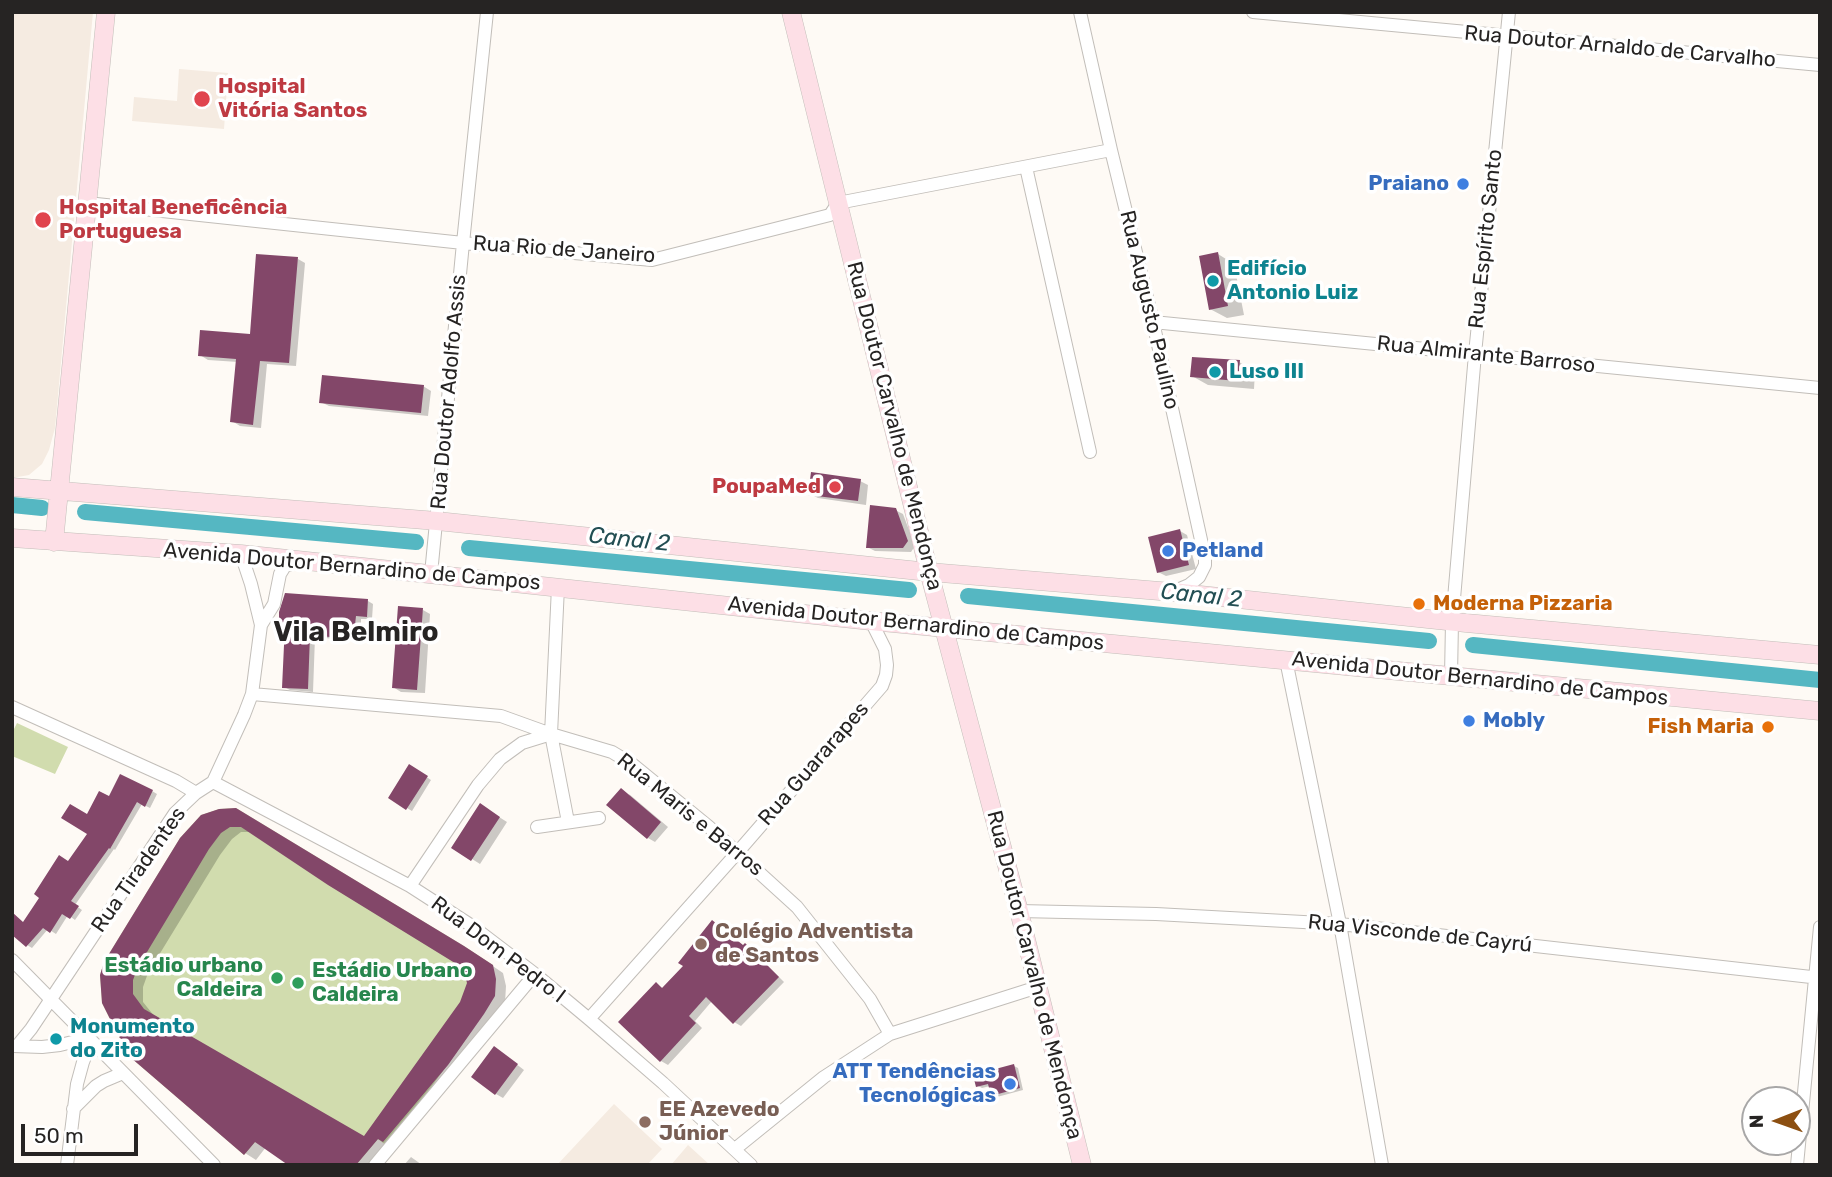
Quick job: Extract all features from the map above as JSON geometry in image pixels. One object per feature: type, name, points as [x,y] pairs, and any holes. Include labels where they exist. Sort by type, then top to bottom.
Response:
[{"type":"main road","points":[[54,542],[106,12]]},
{"type":"main road","name":"Rua Doutor Carvalho de Mendonça","points":[[791,12],[929,572],[1019,911],[1082,1165]]},
{"type":"main road","points":[[12,487],[437,521],[929,572],[1172,592],[1452,622],[1820,655]]},
{"type":"main road","name":"Avenida Doutor Bernardino de Campos","points":[[12,538],[241,554],[871,621],[1820,711]]},
{"type":"street","name":"Rua Doutor Adolfo Assis","points":[[431,575],[486,12]]},
{"type":"street","name":"Rua Augusto Paulino","points":[[1080,12],[1205,558],[1202,572],[1194,582],[1172,592]]},
{"type":"street","name":"Rua Doutor Arnaldo de Carvalho","points":[[1254,12],[1820,65]]},
{"type":"street","name":"Rua Espírito Santo","points":[[1451,676],[1452,622],[1475,354],[1509,12]]},
{"type":"street","name":"Rua Rio de Janeiro","points":[[88,203],[652,260],[830,215],[838,203],[1111,150]]},
{"type":"street","points":[[1026,167],[1090,452]]},
{"type":"street","name":"Rua Almirante Barroso","points":[[1153,322],[1820,388]]},
{"type":"street","points":[[213,782],[252,694],[261,625],[241,554]]},
{"type":"street","points":[[261,625],[274,604],[280,573],[285,566],[301,561]]},
{"type":"street","points":[[558,587],[551,734],[568,822]]},
{"type":"street","name":"Rua Guararapes","points":[[589,1019],[881,686],[886,675],[885,649],[871,621]]},
{"type":"street","points":[[1286,660],[1340,924],[1382,1165]]},
{"type":"street","name":"Rua Maris e Barros","points":[[252,694],[501,716],[612,752],[632,764],[709,827],[797,907],[870,999],[890,1034]]},
{"type":"street","points":[[12,707],[176,781],[196,793]]},
{"type":"street","points":[[410,886],[478,785],[500,759],[522,743],[551,734]]},
{"type":"street","name":"Rua Tiradentes","points":[[15,1046],[51,999],[176,813],[196,793],[213,782]]},
{"type":"street","name":"Rua Dom Pedro I","points":[[213,782],[410,886],[472,926],[589,1019],[751,1165]]},
{"type":"street","points":[[537,827],[599,818]]},
{"type":"street","name":"Rua Visconde de Cayrú","points":[[1019,911],[1156,914],[1340,924],[1818,978]]},
{"type":"street","points":[[1797,1165],[1818,978],[1820,927]]},
{"type":"street","points":[[12,960],[214,1165]]},
{"type":"street","points":[[375,1165],[535,974]]},
{"type":"street","points":[[735,1149],[824,1077],[890,1034],[1038,987]]},
{"type":"street","points":[[15,1046],[42,1048],[90,1040]]},
{"type":"street","points":[[67,1165],[73,1109],[90,1040]]},
{"type":"street","points":[[73,1109],[104,1080],[123,1073]]},
{"type":"shaded area","name":"Hospital Beneficência Portuguesa","points":[[12,12],[93,12],[55,428],[42,464],[29,475],[12,478]]},
{"type":"shaded area","name":"Hospital Vitória Santos","points":[[179,69],[228,73],[224,129],[132,121],[134,97],[177,101]]},
{"type":"shaded area","points":[[614,1104],[662,1149],[647,1165],[557,1165]]},
{"type":"shaded area","points":[[688,1145],[710,1165],[671,1165]]},
{"type":"green space","points":[[17,723],[68,747],[55,774],[12,756],[12,733]]},
{"type":"green space","name":"Estádio Urbano Caldeira","points":[[236,808],[493,965],[468,1036],[387,1146],[378,1139],[356,1165],[255,1142],[244,1155],[130,1057],[134,1051],[119,1037],[124,1031],[110,1019],[102,1003],[100,975],[104,962],[180,838],[201,815],[219,809]]},
{"type":"building","name":"Edifício Antonio Luiz","points":[[1218,252],[1228,306],[1209,310],[1199,256]]},
{"type":"building","points":[[256,254],[298,257],[289,363],[260,361],[253,425],[230,422],[236,359],[198,356],[200,330],[250,334]]},
{"type":"building","name":"Luso III","points":[[1192,357],[1240,360],[1238,381],[1190,377]]},
{"type":"building","points":[[322,375],[424,385],[421,413],[319,403]]},
{"type":"building","name":"PoupaMed","points":[[811,472],[861,479],[858,501],[808,495]]},
{"type":"building","points":[[870,505],[896,508],[908,541],[903,548],[866,548]]},
{"type":"building","name":"Petland","points":[[1180,529],[1189,565],[1157,573],[1148,537]]},
{"type":"building","points":[[285,593],[368,599],[367,617],[356,616],[355,625],[331,624],[330,637],[310,635],[308,689],[282,688],[285,624],[279,624],[279,612]]},
{"type":"building","points":[[398,606],[423,608],[417,690],[392,688]]},
{"type":"building","points":[[409,764],[428,776],[406,810],[388,798]]},
{"type":"building","points":[[120,774],[153,790],[145,807],[137,802],[110,849],[71,901],[79,906],[70,919],[62,914],[50,933],[43,928],[26,947],[12,935],[12,912],[23,922],[39,898],[34,894],[59,855],[68,861],[87,834],[61,818],[70,804],[87,814],[99,791],[109,796]]},
{"type":"building","points":[[621,788],[661,822],[647,839],[606,805]]},
{"type":"building","points":[[480,803],[500,817],[471,861],[451,848]]},
{"type":"building","points":[[236,808],[493,965],[495,996],[484,1014],[448,1065],[383,1142],[378,1139],[356,1165],[288,1165],[255,1142],[244,1155],[130,1057],[134,1051],[119,1037],[125,1031],[110,1019],[102,1003],[100,975],[104,962],[180,838],[201,815],[219,809]],"holes":[[[230,827],[241,827],[328,885],[463,968],[467,983],[460,1002],[364,1136],[144,1009],[133,994],[133,980],[138,967],[209,849],[221,833]]]},
{"type":"building","points":[[712,920],[743,945],[745,943],[779,977],[733,1024],[706,997],[689,1016],[696,1023],[660,1062],[618,1022],[656,982],[662,988],[683,966],[678,963]]},
{"type":"building","points":[[494,1046],[518,1064],[495,1095],[471,1077]]},
{"type":"building","points":[[1014,1064],[1020,1088],[991,1096],[988,1084],[976,1087],[973,1075]]},
{"type":"waterway","name":"Canal 2","points":[[12,505],[42,508]]},
{"type":"waterway","name":"Canal 2","points":[[85,512],[416,542]]},
{"type":"waterway","name":"Canal 2","points":[[469,548],[909,590]]},
{"type":"waterway","name":"Canal 2","points":[[968,596],[1429,641]]},
{"type":"waterway","name":"Canal 2","points":[[1473,645],[1820,680]]},
{"type":"place","name":"Hospital Vitória Santos","points":[[202,99]]},
{"type":"place","name":"Praiano","points":[[1463,184]]},
{"type":"place","name":"Hospital Beneficência Portuguesa","points":[[43,220]]},
{"type":"place","name":"Edifício Antonio Luiz","points":[[1213,281]]},
{"type":"place","name":"Luso III","points":[[1215,372]]},
{"type":"place","name":"PoupaMed","points":[[835,487]]},
{"type":"place","name":"Petland","points":[[1168,551]]},
{"type":"place","name":"Moderna Pizzaria","points":[[1419,604]]},
{"type":"place","name":"Mobly","points":[[1469,721]]},
{"type":"place","name":"Fish Maria","points":[[1768,727]]},
{"type":"place","name":"Colégio Adventista de Santos","points":[[701,944]]},
{"type":"place","name":"Estádio urbano Caldeira","points":[[277,978]]},
{"type":"place","name":"Estádio Urbano Caldeira","points":[[298,983]]},
{"type":"place","name":"Monumento do Zito","points":[[56,1039]]},
{"type":"place","name":"ATT Tendências Tecnológicas","points":[[1010,1084]]},
{"type":"place","name":"EE Azevedo Júnior","points":[[645,1122]]},
{"type":"district","name":"Vila Belmiro","points":[[356,633]]}]
